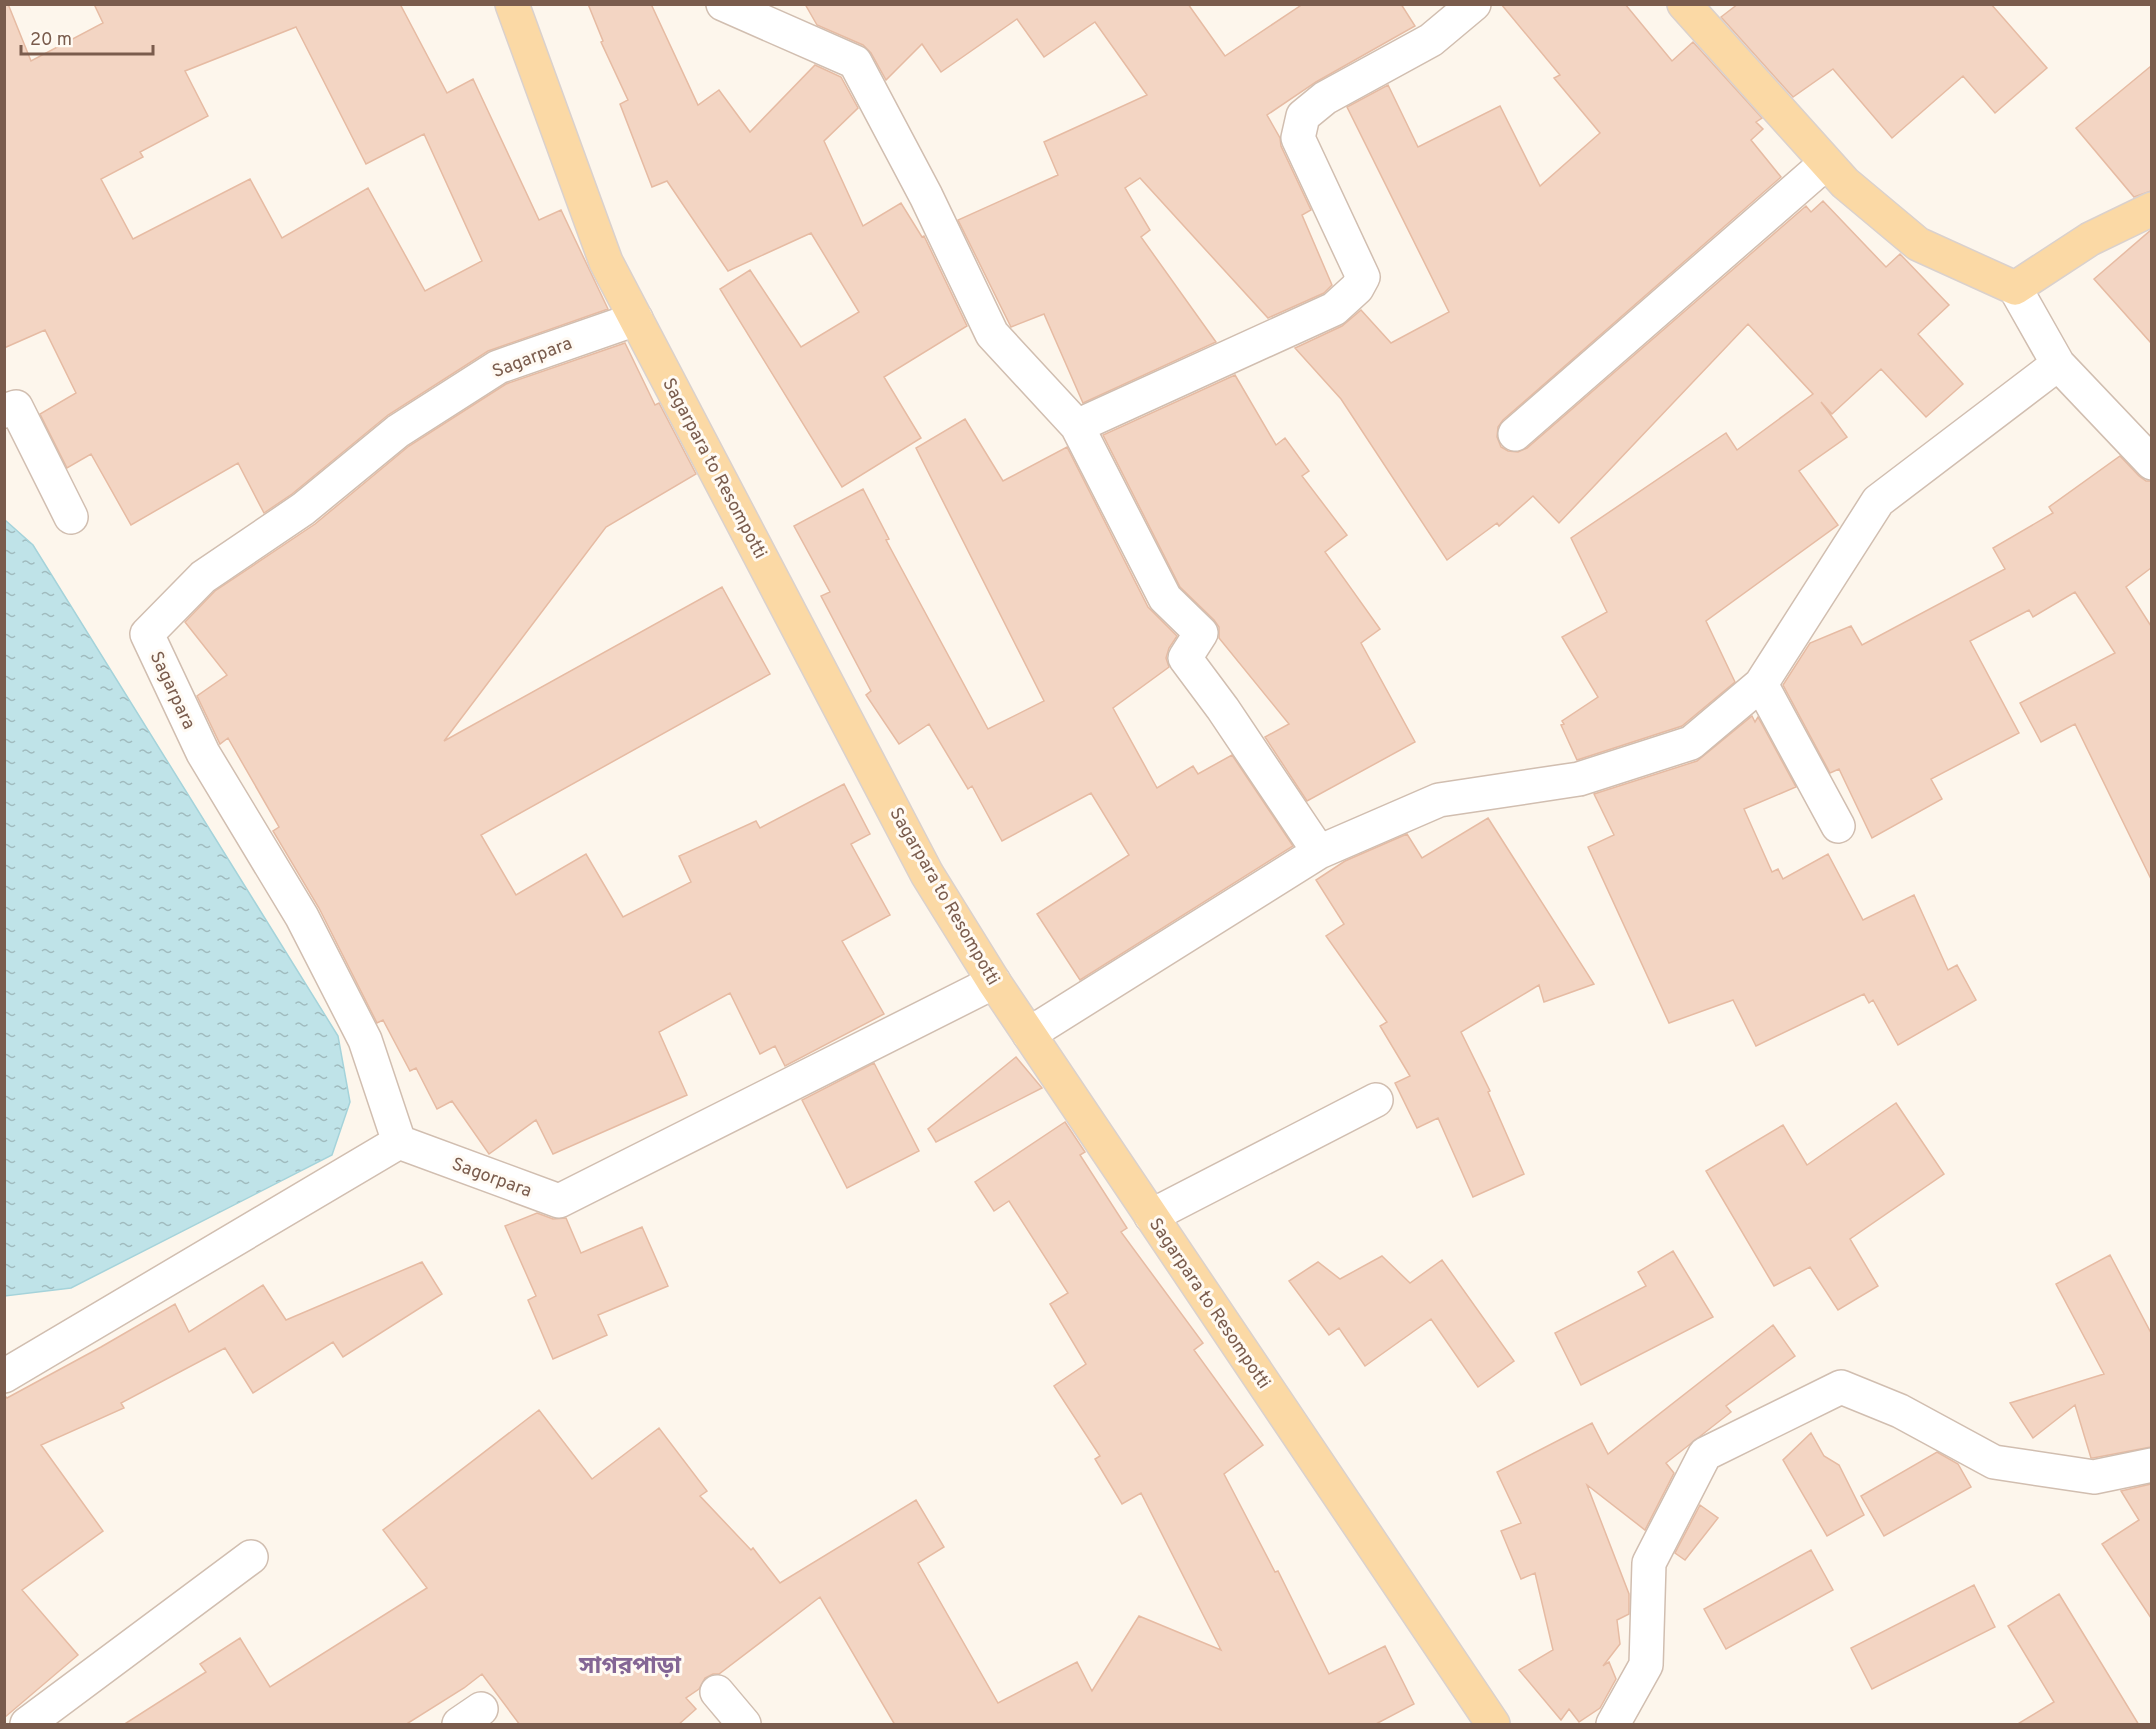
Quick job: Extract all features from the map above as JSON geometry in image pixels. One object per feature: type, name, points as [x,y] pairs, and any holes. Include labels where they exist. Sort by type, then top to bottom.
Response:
[{"type":"main road","name":"Sagarpara to Resompotti","points":[[512,4],[606,262],[927,874],[994,982],[1492,1725]]},
{"type":"main road","points":[[1684,4],[1845,183],[1918,244],[2015,288],[2090,239],[2151,210]]},
{"type":"street","points":[[723,4],[855,63],[926,196],[992,334],[1077,426],[1165,598],[1202,633],[1185,658],[1223,709],[1319,852]]},
{"type":"street","points":[[1077,426],[1334,309],[1357,288],[1363,277],[1298,138],[1303,116],[1325,98],[1431,40],[1474,4]]},
{"type":"street","points":[[1515,434],[1826,163]]},
{"type":"street","points":[[2015,288],[2058,364],[2151,462]]},
{"type":"street","name":"Sagarpara","points":[[399,1143],[365,1040],[302,916],[203,753],[147,634],[203,578],[303,509],[398,430],[498,367],[636,318]]},
{"type":"street","points":[[1029,1034],[1319,852],[1439,800],[1579,780],[1691,743],[1761,684],[1878,501],[2058,364]]},
{"type":"street","points":[[4,411],[16,407],[71,517]]},
{"type":"street","points":[[1761,684],[1838,826]]},
{"type":"street","name":"Sagorpara","points":[[399,1143],[559,1201],[994,982]]},
{"type":"street","points":[[1152,1216],[1376,1100]]},
{"type":"street","points":[[4,1376],[399,1143]]},
{"type":"street","points":[[1613,1725],[1646,1665],[1648,1563],[1705,1454],[1841,1387],[1900,1411],[1994,1462],[2094,1477],[2151,1465]]},
{"type":"street","points":[[27,1725],[251,1557]]},
{"type":"street","points":[[717,1692],[744,1725]]},
{"type":"water","points":[[5,520],[33,545],[338,1036],[350,1102],[332,1155],[71,1288],[5,1296]]},
{"type":"building","points":[[4,4],[8,4],[31,61],[103,23],[94,4],[400,4],[447,93],[473,79],[539,220],[561,210],[608,309],[488,351],[388,415],[292,494],[264,513],[238,463],[131,525],[91,454],[67,468],[40,414],[76,393],[45,330],[4,348]],"holes":[[[296,27],[366,164],[424,134],[482,261],[425,291],[368,188],[282,238],[250,179],[133,239],[101,179],[143,157],[140,152],[208,116],[185,71]]]},
{"type":"building","points":[[588,4],[651,4],[698,105],[719,90],[750,132],[815,65],[841,77],[858,108],[824,141],[863,226],[901,203],[922,237],[924,236],[967,326],[884,377],[921,438],[842,487],[720,289],[750,270],[801,347],[859,312],[811,233],[728,271],[667,181],[652,187],[620,104],[628,100],[601,42],[603,41]]},
{"type":"building","points":[[805,4],[1188,4],[1225,56],[1303,4],[1401,4],[1415,26],[1316,82],[1267,115],[1280,138],[1281,146],[1311,210],[1302,215],[1332,285],[1324,293],[1268,318],[1140,178],[1125,188],[1150,230],[1141,237],[1216,342],[1083,403],[1044,314],[1011,327],[958,220],[1058,175],[1044,142],[1147,95],[1095,22],[1044,57],[1017,19],[941,72],[922,44],[886,80],[871,53],[863,45],[817,25]]},
{"type":"building","points":[[1501,4],[1625,4],[1672,61],[1693,42],[1762,118],[1756,122],[1763,129],[1751,140],[1781,177],[1503,420],[1498,427],[1497,437],[1501,447],[1508,451],[1518,452],[1527,448],[1806,206],[1811,212],[1823,201],[1886,267],[1900,254],[1949,305],[1918,334],[1963,384],[1926,417],[1881,369],[1832,414],[1821,402],[1847,437],[1799,471],[1838,525],[1706,621],[1735,682],[1682,726],[1577,760],[1561,725],[1564,724],[1562,721],[1598,697],[1562,637],[1607,612],[1571,538],[1726,433],[1737,450],[1813,394],[1748,324],[1559,523],[1533,496],[1499,526],[1497,523],[1447,560],[1341,399],[1295,348],[1342,326],[1361,310],[1391,343],[1449,312],[1347,107],[1388,85],[1418,147],[1500,106],[1540,186],[1600,133],[1554,78],[1560,75]]},
{"type":"building","points":[[1738,4],[1991,4],[2047,68],[1995,113],[1963,76],[1892,138],[1833,69],[1793,97],[1721,17]]},
{"type":"building","points":[[2151,66],[2151,191],[2134,197],[2076,128]]},
{"type":"building","points":[[2151,230],[2151,343],[2094,279]]},
{"type":"building","points":[[625,343],[655,405],[659,403],[696,474],[606,527],[444,741],[722,587],[770,674],[481,835],[516,895],[586,854],[623,917],[691,882],[679,856],[756,821],[760,828],[844,784],[870,834],[851,844],[890,915],[842,941],[884,1014],[785,1066],[775,1046],[760,1054],[730,993],[659,1032],[687,1095],[553,1154],[536,1120],[489,1154],[452,1101],[437,1109],[416,1068],[410,1071],[383,1020],[377,1023],[319,908],[273,831],[279,827],[228,738],[220,744],[197,696],[227,675],[185,622],[215,591],[315,524],[409,446],[506,384]]},
{"type":"building","points":[[1235,375],[1276,445],[1285,438],[1309,471],[1302,476],[1347,535],[1325,552],[1380,629],[1361,643],[1415,742],[1307,801],[1265,737],[1289,724],[1219,638],[1219,627],[1214,620],[1180,587],[1103,435]]},
{"type":"building","points":[[965,419],[1003,481],[1067,447],[1148,607],[1177,636],[1166,658],[1169,667],[1113,708],[1157,788],[1193,766],[1198,774],[1232,755],[1293,846],[1080,980],[1037,914],[1129,855],[1091,793],[1002,841],[972,786],[968,789],[929,724],[899,744],[866,695],[871,691],[821,596],[830,592],[794,526],[863,489],[889,539],[886,540],[988,729],[1044,701],[916,448]]},
{"type":"building","points":[[2120,456],[2139,476],[2146,481],[2151,481],[2151,568],[2126,587],[2151,626],[2151,879],[2075,724],[2041,742],[2020,703],[2115,653],[2075,592],[2033,617],[2029,610],[1970,641],[2019,733],[1931,779],[1942,799],[1872,838],[1839,769],[1830,773],[1783,685],[1810,643],[1851,626],[1862,645],[2005,569],[1993,548],[2053,513],[2049,507]]},
{"type":"building","points":[[1752,716],[1755,722],[1758,717],[1796,787],[1744,809],[1772,872],[1778,869],[1783,879],[1828,854],[1863,920],[1914,895],[1948,970],[1957,965],[1976,1000],[1898,1045],[1873,1000],[1869,1003],[1864,994],[1756,1046],[1733,1000],[1669,1023],[1588,847],[1614,835],[1594,794],[1697,761]]},
{"type":"building","points":[[1488,818],[1594,984],[1544,1002],[1539,985],[1461,1032],[1490,1091],[1488,1092],[1524,1174],[1473,1197],[1438,1118],[1417,1128],[1395,1083],[1410,1076],[1380,1026],[1387,1022],[1326,936],[1344,924],[1316,880],[1345,861],[1407,834],[1422,858]]},
{"type":"building","points":[[1016,1057],[1042,1088],[936,1142],[928,1129]]},
{"type":"building","points":[[874,1063],[919,1151],[847,1188],[802,1100]]},
{"type":"building","points":[[1896,1103],[1944,1174],[1850,1239],[1878,1286],[1838,1310],[1810,1267],[1774,1286],[1706,1171],[1783,1125],[1807,1165]]},
{"type":"building","points":[[1065,1122],[1085,1152],[1080,1155],[1127,1228],[1121,1232],[1203,1343],[1194,1350],[1263,1445],[1224,1474],[1275,1572],[1278,1571],[1329,1674],[1385,1646],[1414,1704],[1374,1725],[895,1725],[820,1597],[719,1674],[705,1678],[699,1689],[686,1698],[696,1709],[678,1725],[520,1725],[482,1674],[405,1725],[123,1725],[206,1672],[200,1664],[240,1638],[270,1687],[427,1588],[383,1530],[539,1410],[592,1479],[659,1428],[707,1491],[700,1496],[751,1550],[753,1548],[780,1583],[916,1500],[944,1547],[918,1563],[998,1703],[1077,1662],[1092,1691],[1139,1616],[1221,1650],[1141,1493],[1122,1504],[1095,1459],[1100,1456],[1054,1386],[1086,1364],[1050,1304],[1068,1293],[1009,1201],[994,1211],[975,1182]]},
{"type":"building","points":[[537,1213],[553,1219],[566,1218],[581,1253],[642,1227],[668,1286],[598,1315],[607,1335],[553,1359],[528,1300],[536,1296],[505,1226]]},
{"type":"building","points":[[1673,1251],[1713,1317],[1581,1385],[1555,1333],[1646,1286],[1638,1272]]},
{"type":"building","points":[[2110,1255],[2151,1333],[2151,1447],[2091,1458],[2075,1405],[2033,1438],[2010,1403],[2104,1374],[2056,1284]]},
{"type":"building","points":[[1382,1256],[1410,1283],[1442,1260],[1514,1361],[1478,1387],[1431,1319],[1365,1366],[1339,1328],[1329,1335],[1289,1281],[1318,1262],[1340,1279]]},
{"type":"building","points":[[422,1262],[442,1294],[343,1357],[333,1342],[253,1393],[225,1348],[121,1403],[124,1408],[41,1445],[103,1531],[22,1590],[78,1655],[4,1718],[4,1395],[7,1398],[175,1304],[189,1332],[263,1285],[286,1320]]},
{"type":"building","points":[[1773,1325],[1795,1356],[1726,1406],[1731,1412],[1666,1463],[1674,1473],[1645,1530],[1587,1485],[1629,1594],[1629,1614],[1617,1620],[1620,1644],[1603,1666],[1609,1662],[1616,1679],[1600,1708],[1579,1722],[1569,1709],[1561,1720],[1519,1670],[1553,1650],[1535,1573],[1521,1579],[1501,1531],[1521,1523],[1497,1472],[1592,1423],[1608,1454]]},
{"type":"building","points":[[1811,1433],[1824,1456],[1839,1465],[1864,1515],[1827,1536],[1783,1460]]},
{"type":"building","points":[[1937,1452],[1958,1464],[1971,1487],[1884,1536],[1861,1496]]},
{"type":"building","points":[[2151,1484],[2151,1618],[2102,1544],[2139,1520],[2121,1491]]},
{"type":"building","points":[[1700,1505],[1718,1518],[1685,1560],[1675,1553]]},
{"type":"building","points":[[1811,1550],[1833,1590],[1726,1649],[1704,1609]]},
{"type":"building","points":[[1974,1585],[1995,1627],[1872,1689],[1851,1648]]},
{"type":"building","points":[[2059,1594],[2139,1725],[2016,1725],[2054,1702],[2008,1626]]},
{"type":"district","name":"সাগরপাড়া","points":[[630,1665]]}]
